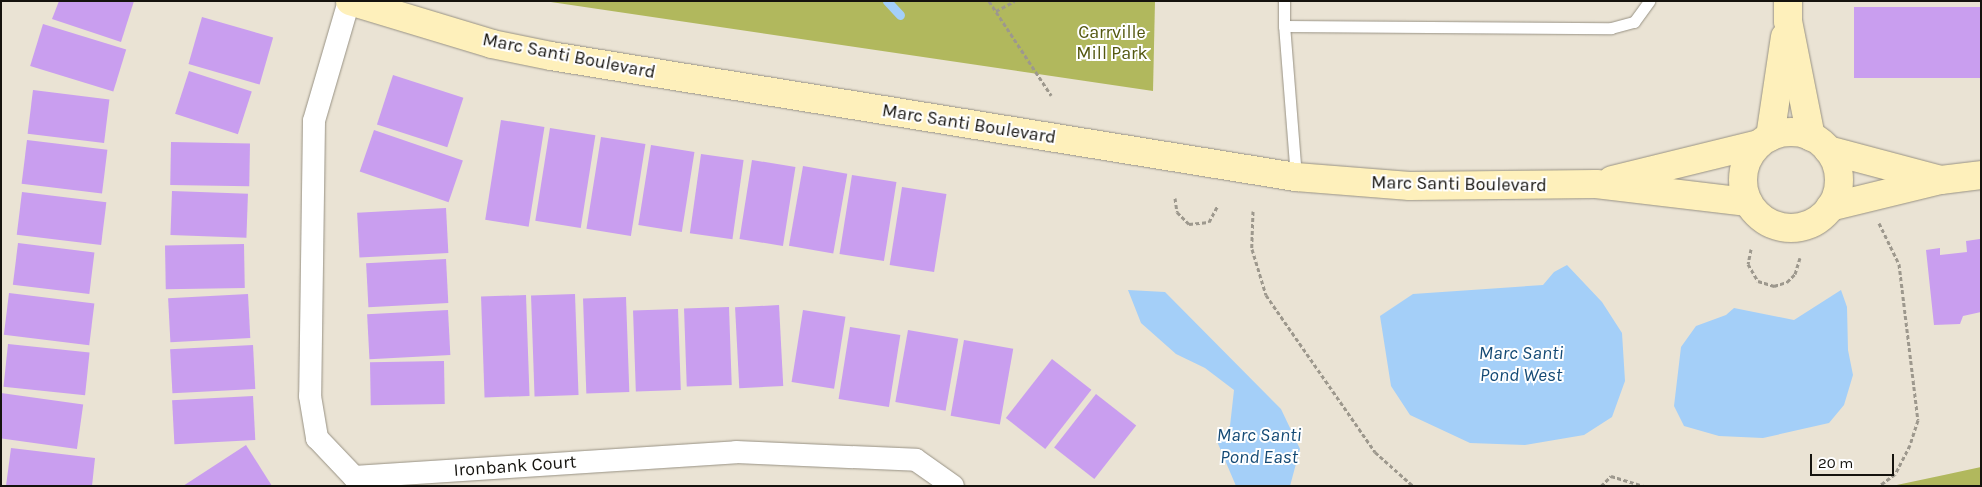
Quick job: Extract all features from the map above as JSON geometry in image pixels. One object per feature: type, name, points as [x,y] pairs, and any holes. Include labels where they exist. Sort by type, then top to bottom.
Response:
[{"type":"street","name":"Marc Santi Boulevard","points":[[349,1],[492,44],[551,56],[1296,177],[1410,186],[1596,184],[1748,202]]},
{"type":"street","name":"Ironbank Court","points":[[349,1],[314,121],[310,396],[316,438],[354,476],[736,452],[916,460],[954,486]]},
{"type":"street","points":[[1788,11],[1819,144],[1839,178],[1830,207],[1819,219],[1804,226],[1788,228],[1765,220],[1748,202],[1743,184],[1745,166],[1764,141],[1788,11]]},
{"type":"street","points":[[1764,141],[1798,133],[1819,144],[1941,180]]},
{"type":"street","name":"Marc Santi Boulevard","points":[[1596,184],[1764,141]]},
{"type":"street","points":[[1830,207],[1941,180],[1981,176]]},
{"type":"lane","points":[[1284,1],[1284,26],[1296,177]]},
{"type":"lane","points":[[1284,26],[1611,28],[1634,22],[1649,1]]},
{"type":"path","points":[[989,1],[1051,94]]},
{"type":"path","points":[[996,12],[1015,1]]},
{"type":"path","points":[[1175,198],[1177,212],[1189,224],[1209,222],[1218,205]]},
{"type":"path","points":[[1253,211],[1252,250],[1266,295],[1375,452],[1413,486]]},
{"type":"path","points":[[1878,221],[1899,264],[1918,420],[1910,445],[1895,474],[1879,486]]},
{"type":"path","points":[[1751,249],[1748,264],[1758,281],[1774,286],[1787,282],[1795,274],[1800,258]]},
{"type":"path","points":[[1601,486],[1611,476],[1644,486]]},
{"type":"green space","name":"Carrville Mill Park","points":[[544,1],[1155,1],[1153,91]]},
{"type":"green space","points":[[1981,467],[1981,486],[1892,486],[1944,475]]},
{"type":"water","name":"Marc Santi Pond West","points":[[1567,265],[1602,302],[1622,333],[1625,381],[1612,417],[1584,435],[1525,445],[1470,443],[1410,415],[1391,386],[1380,316],[1413,294],[1543,285],[1554,272]]},
{"type":"water","name":"Marc Santi Pond East","points":[[1128,290],[1165,292],[1281,409],[1300,449],[1290,486],[1236,486],[1216,439],[1230,426],[1234,390],[1205,368],[1176,354],[1141,323]]},
{"type":"water","points":[[1841,290],[1847,307],[1848,350],[1853,375],[1844,405],[1829,423],[1763,438],[1719,436],[1684,426],[1674,406],[1681,347],[1696,326],[1726,315],[1734,308],[1794,320]]},
{"type":"building","points":[[59,1],[134,1],[121,42],[52,19]]},
{"type":"building","points":[[1854,7],[1981,7],[1981,78],[1854,78]]},
{"type":"building","points":[[202,17],[273,37],[260,84],[188,64]]},
{"type":"building","points":[[43,24],[126,49],[113,92],[30,66]]},
{"type":"building","points":[[189,71],[252,91],[238,134],[175,114]]},
{"type":"building","points":[[393,75],[463,98],[447,147],[377,124]]},
{"type":"building","points":[[33,90],[109,99],[104,143],[28,134]]},
{"type":"building","points":[[501,120],[544,127],[529,227],[485,220]]},
{"type":"building","points":[[550,128],[595,135],[581,228],[535,221]]},
{"type":"building","points":[[374,130],[463,161],[449,202],[360,172]]},
{"type":"building","points":[[601,137],[645,144],[631,236],[586,229]]},
{"type":"building","points":[[27,140],[107,150],[102,194],[22,184]]},
{"type":"building","points":[[171,142],[250,143],[249,186],[170,185]]},
{"type":"building","points":[[651,145],[694,152],[682,232],[638,225]]},
{"type":"building","points":[[701,154],[744,160],[732,239],[690,233]]},
{"type":"building","points":[[752,160],[795,167],[783,246],[739,239]]},
{"type":"building","points":[[803,166],[847,174],[833,254],[789,246]]},
{"type":"building","points":[[852,175],[896,182],[884,261],[839,254]]},
{"type":"building","points":[[902,187],[946,194],[934,272],[890,265]]},
{"type":"building","points":[[172,191],[248,194],[246,238],[170,235]]},
{"type":"building","points":[[22,192],[106,202],[101,245],[17,235]]},
{"type":"building","points":[[446,208],[448,253],[359,258],[357,213]]},
{"type":"building","points":[[1980,239],[1981,312],[1963,316],[1960,324],[1934,325],[1926,250],[1940,248],[1940,255],[1967,252],[1966,241]]},
{"type":"building","points":[[18,243],[94,252],[89,294],[13,285]]},
{"type":"building","points":[[244,244],[245,288],[166,289],[165,245]]},
{"type":"building","points":[[446,259],[448,303],[368,307],[366,263]]},
{"type":"building","points":[[9,293],[94,303],[89,345],[4,335]]},
{"type":"building","points":[[248,294],[250,338],[170,342],[168,298]]},
{"type":"building","points":[[575,294],[579,395],[535,396],[531,296]]},
{"type":"building","points":[[526,295],[530,396],[485,398],[481,297]]},
{"type":"building","points":[[626,297],[629,392],[586,393],[583,299]]},
{"type":"building","points":[[779,305],[783,386],[739,388],[735,307]]},
{"type":"building","points":[[729,307],[732,385],[687,387],[684,309]]},
{"type":"building","points":[[678,309],[681,390],[636,392],[633,311]]},
{"type":"building","points":[[448,310],[450,355],[369,359],[367,314]]},
{"type":"building","points":[[803,310],[845,317],[834,389],[792,382]]},
{"type":"building","points":[[850,327],[900,335],[889,407],[839,399]]},
{"type":"building","points":[[908,330],[958,339],[946,411],[895,402]]},
{"type":"building","points":[[964,340],[1013,349],[1000,425],[951,416]]},
{"type":"building","points":[[8,344],[90,353],[85,395],[4,387]]},
{"type":"building","points":[[253,345],[255,389],[172,393],[170,349]]},
{"type":"building","points":[[1052,359],[1091,390],[1045,449],[1006,418]]},
{"type":"building","points":[[444,361],[445,404],[371,405],[370,362]]},
{"type":"building","points":[[1,393],[83,405],[77,449],[1,438]]},
{"type":"building","points":[[1096,394],[1136,425],[1094,479],[1054,448]]},
{"type":"building","points":[[253,396],[255,440],[174,444],[172,400]]},
{"type":"building","points":[[246,445],[272,486],[183,486]]},
{"type":"building","points":[[11,448],[95,458],[92,486],[6,486]]},
{"type":"waterway","points":[[887,1],[900,15]]}]
